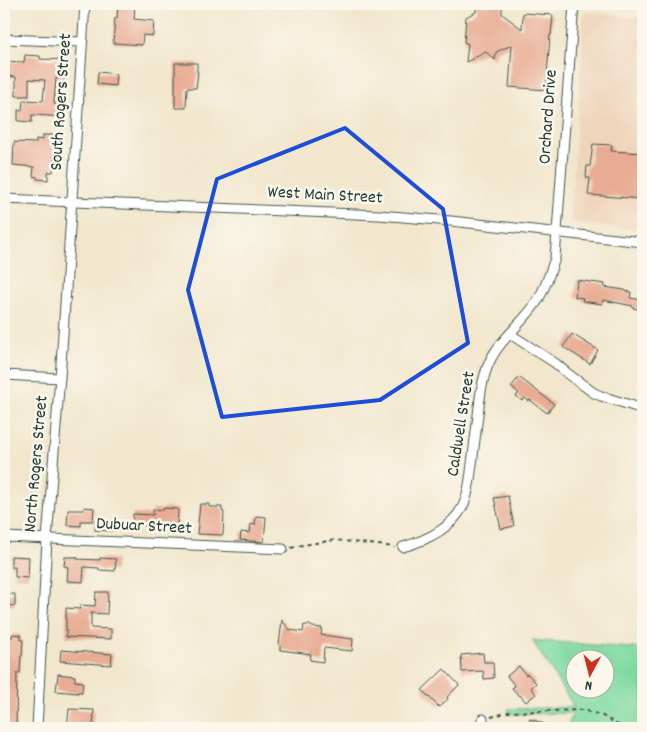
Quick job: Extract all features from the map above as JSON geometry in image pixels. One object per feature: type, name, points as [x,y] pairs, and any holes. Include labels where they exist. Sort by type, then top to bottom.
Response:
[{"type":"street","name":"South Rogers Street","points":[[72,202],[85,4]]},
{"type":"street","name":"Orchard Drive","points":[[557,233],[574,4]]},
{"type":"street","points":[[4,39],[82,42]]},
{"type":"street","name":"West Main Street","points":[[4,199],[380,215],[451,220],[643,242]]},
{"type":"street","name":"North Rogers Street","points":[[38,728],[47,538],[72,202]]},
{"type":"street","name":"Caldwell Street","points":[[403,547],[417,543],[442,529],[461,510],[470,482],[483,382],[489,362],[495,351],[533,308],[542,294],[555,258],[557,233]]},
{"type":"street","points":[[510,334],[549,359],[594,393],[643,409]]},
{"type":"street","points":[[4,375],[60,378]]},
{"type":"street","name":"Dubuar Street","points":[[4,536],[283,550]]},
{"type":"street","points":[[477,728],[484,719]]},
{"type":"path","points":[[283,550],[335,540],[403,547]]},
{"type":"path","points":[[484,719],[509,712],[582,710],[601,715],[623,728]]},
{"type":"highlighted area","points":[[345,128],[443,209],[468,343],[380,400],[222,417],[188,290],[217,179]]},
{"type":"shaded area","points":[[584,12],[643,18],[643,230],[570,223]]},
{"type":"green space","points":[[532,640],[643,649],[643,728],[567,728],[573,713],[509,714],[508,709],[574,707],[570,700],[614,700],[614,650],[564,650],[564,691]]},
{"type":"building","points":[[118,4],[135,4],[134,19],[154,21],[153,36],[143,35],[142,45],[113,43]]},
{"type":"building","points":[[476,4],[502,4],[502,14],[522,29],[523,13],[553,15],[546,90],[509,87],[512,45],[496,52],[495,60],[486,52],[466,62],[468,44],[464,42],[466,17],[476,12]]},
{"type":"building","points":[[25,55],[40,56],[40,59],[66,60],[65,78],[56,78],[54,104],[66,105],[65,117],[32,115],[32,122],[18,121],[18,110],[22,111],[23,100],[43,101],[45,80],[29,79],[29,96],[16,96],[16,77],[4,76],[4,61],[24,62]]},
{"type":"building","points":[[175,63],[197,63],[196,88],[187,88],[186,108],[175,108]]},
{"type":"building","points":[[98,72],[116,74],[115,86],[97,84]]},
{"type":"building","points":[[43,135],[55,135],[53,172],[48,172],[48,180],[37,179],[37,177],[33,176],[34,167],[13,165],[14,142],[36,143],[36,139],[43,140]]},
{"type":"building","points":[[593,144],[612,145],[611,151],[643,153],[643,199],[588,195],[590,178],[586,178],[587,166],[590,166]]},
{"type":"building","points":[[577,280],[605,284],[604,287],[631,292],[630,298],[643,300],[642,310],[633,308],[633,306],[603,300],[602,304],[582,301],[583,298],[575,297]]},
{"type":"building","points":[[572,334],[598,350],[590,364],[563,347]]},
{"type":"building","points":[[519,377],[554,404],[547,413],[530,400],[525,398],[522,401],[516,396],[519,393],[511,387]]},
{"type":"building","points":[[508,496],[514,526],[501,529],[494,498]]},
{"type":"building","points":[[200,504],[209,504],[209,507],[222,507],[224,512],[223,535],[197,534]]},
{"type":"building","points":[[84,507],[94,508],[93,521],[81,521],[81,526],[67,525],[68,510],[84,510]]},
{"type":"building","points":[[164,508],[178,509],[177,529],[132,525],[133,514],[153,515],[153,509],[163,510]]},
{"type":"building","points":[[256,516],[266,517],[264,542],[240,540],[241,532],[250,533],[251,524],[255,525]]},
{"type":"building","points":[[96,520],[114,521],[113,531],[95,530]]},
{"type":"building","points":[[11,556],[29,557],[28,578],[15,577],[15,567],[11,567]]},
{"type":"building","points":[[65,557],[100,560],[100,558],[116,559],[115,571],[84,567],[83,582],[67,581],[68,567],[64,566]]},
{"type":"building","points":[[96,592],[108,592],[107,614],[91,613],[91,628],[111,629],[111,639],[66,637],[66,608],[80,609],[80,605],[95,606]]},
{"type":"building","points":[[5,594],[15,594],[15,606],[4,605]]},
{"type":"building","points":[[282,620],[290,630],[303,632],[304,625],[310,625],[322,628],[321,635],[353,639],[352,651],[324,648],[323,662],[310,660],[311,654],[280,650]]},
{"type":"building","points":[[13,634],[21,635],[21,640],[23,640],[20,673],[17,673],[16,728],[4,728],[7,681],[4,681],[4,637],[12,637]]},
{"type":"building","points":[[61,650],[112,654],[111,665],[60,661]]},
{"type":"building","points":[[483,653],[484,662],[493,662],[494,678],[484,679],[483,671],[462,672],[461,655]]},
{"type":"building","points":[[519,666],[536,683],[531,688],[536,694],[526,702],[512,688],[515,686],[507,676]]},
{"type":"building","points":[[444,669],[459,685],[439,707],[422,690]]},
{"type":"building","points":[[58,674],[75,676],[75,681],[83,682],[82,692],[56,691]]},
{"type":"building","points":[[69,709],[94,710],[93,728],[67,728]]},
{"type":"building","points":[[530,719],[553,727],[553,728],[527,728]]}]
